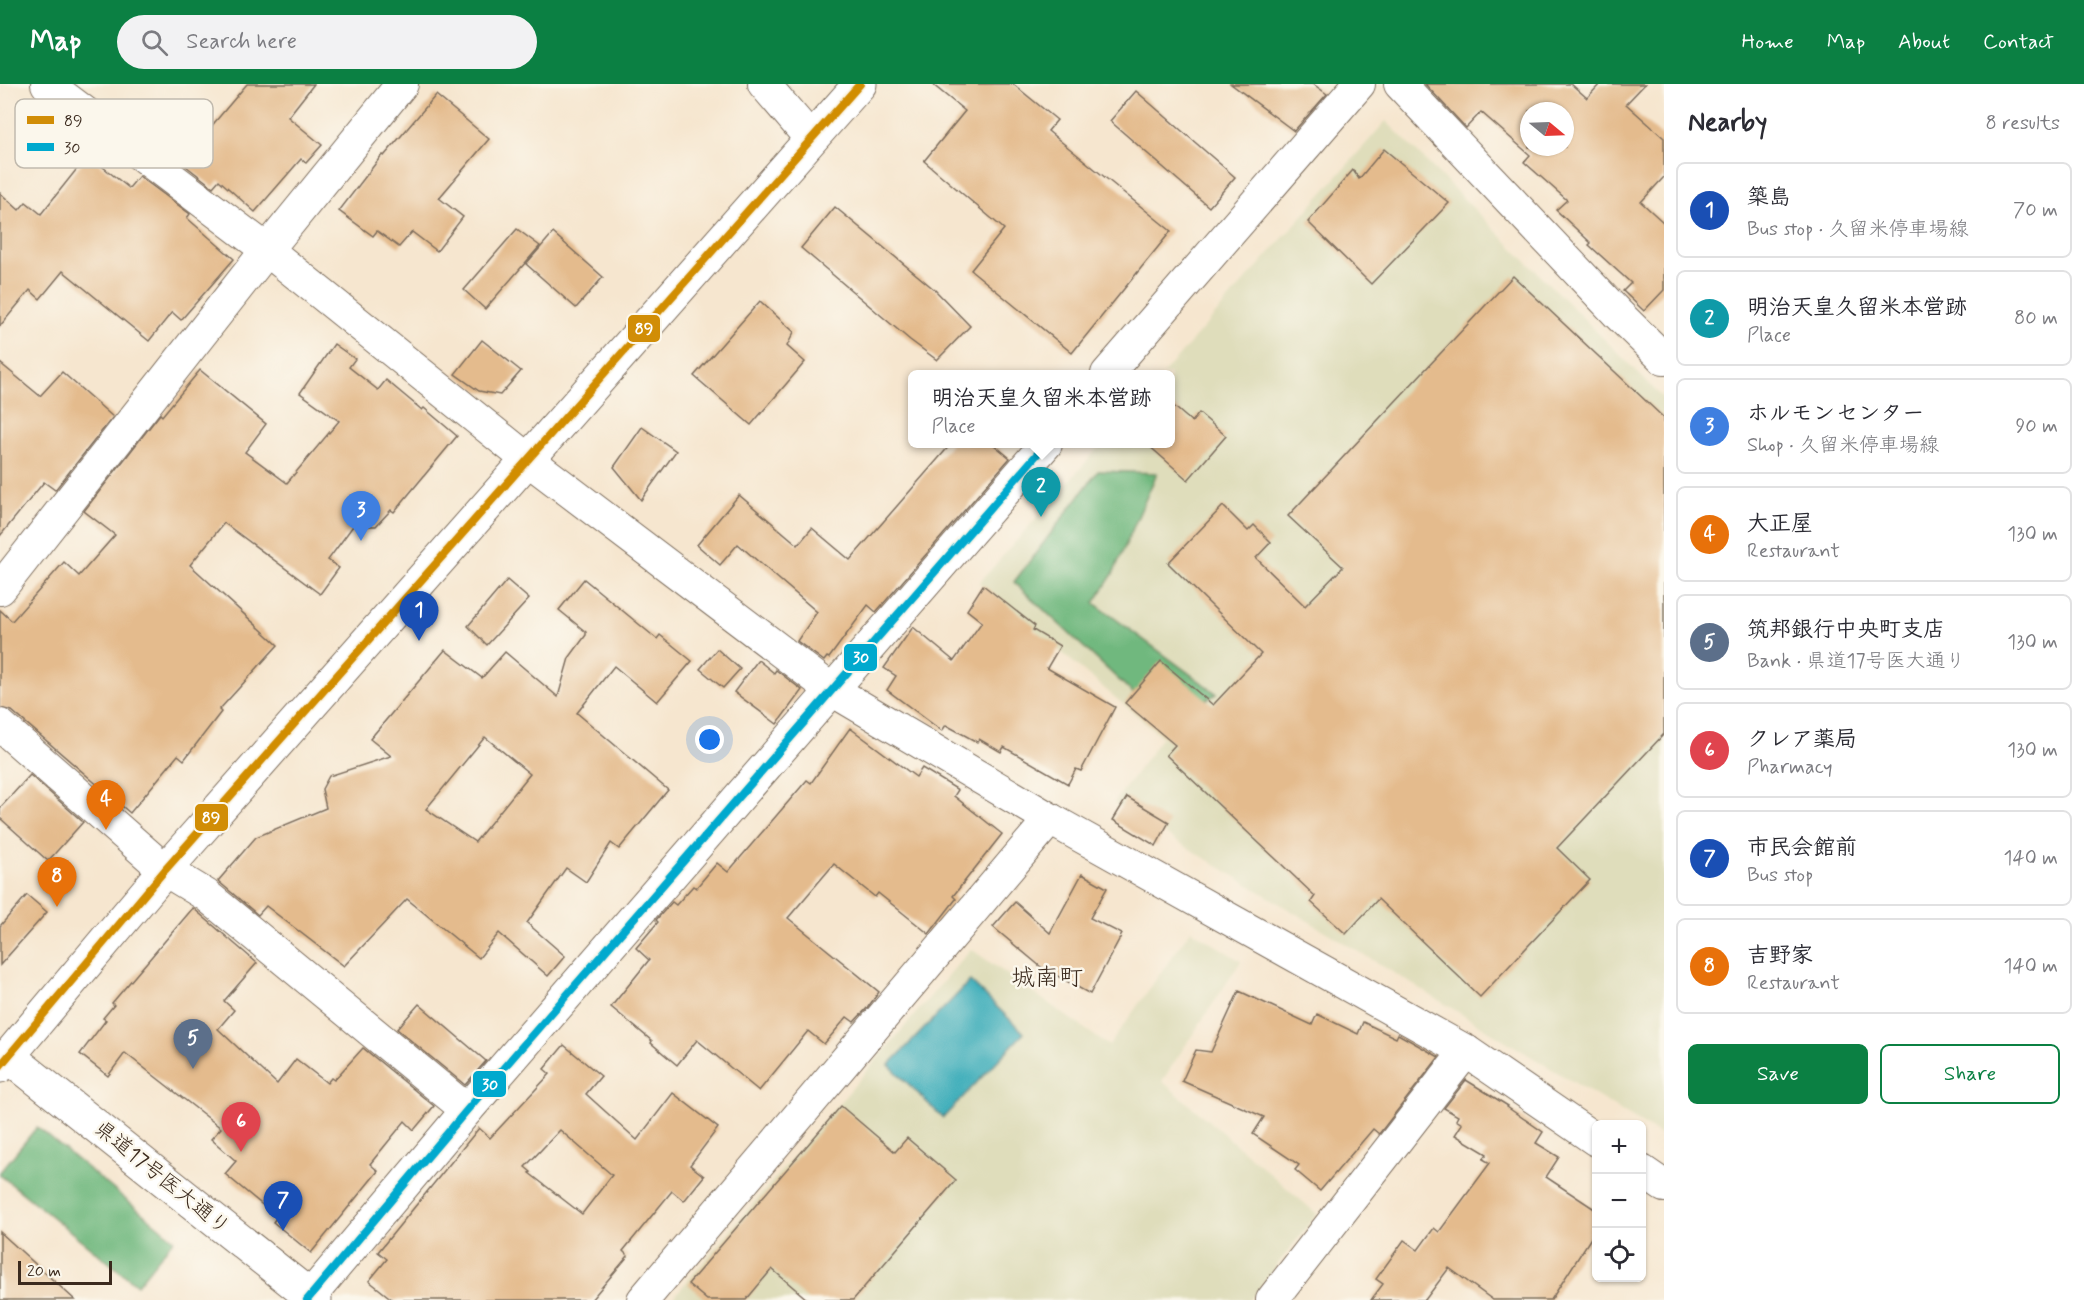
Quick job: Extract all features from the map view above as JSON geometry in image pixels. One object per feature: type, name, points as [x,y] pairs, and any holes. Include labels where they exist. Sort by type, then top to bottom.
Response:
[{"type":"main road","points":[[3,1057],[527,459],[860,84]]},
{"type":"main road","name":"県道17号医大通り","points":[[3,1057],[311,1299]]},
{"type":"street","points":[[47,84],[67,99]]},
{"type":"street","points":[[0,589],[267,250],[402,84]]},
{"type":"street","points":[[764,84],[811,139]]},
{"type":"street","points":[[1111,370],[1359,84]]},
{"type":"street","points":[[1400,84],[1611,307],[1664,358]]},
{"type":"street","points":[[158,168],[267,250],[527,459],[832,690],[1050,819],[1466,1052],[1592,1137]]},
{"type":"street","points":[[311,1299],[467,1110],[1043,448]]},
{"type":"street","points":[[0,724],[165,870],[206,895],[467,1110]]},
{"type":"street","points":[[643,1300],[1050,819]]},
{"type":"street","points":[[1272,1300],[1466,1052]]},
{"type":"street","points":[[1646,1174],[1664,1186]]},
{"type":"shaded area","points":[[1386,121],[1664,399],[1664,1137],[1646,1126],[1646,1120],[1636,1120],[1114,803],[1162,737],[979,583],[1098,448],[1175,448],[1175,370],[1167,370]]},
{"type":"shaded area","points":[[1191,930],[1241,961],[1162,1081],[1317,1214],[1250,1300],[671,1300],[971,949],[1109,1046]]},
{"type":"green space","points":[[1098,471],[1157,473],[1113,574],[1094,603],[1217,694],[1164,722],[1014,582]]},
{"type":"green space","points":[[37,1127],[174,1239],[137,1285],[0,1175],[0,1172]]},
{"type":"water","points":[[970,981],[1024,1033],[943,1118],[889,1065]]},
{"type":"building","points":[[247,84],[314,84],[288,117],[322,145],[306,163],[301,159],[255,212],[219,180],[213,187],[189,168],[213,168],[213,124]]},
{"type":"building","points":[[932,84],[1013,84],[1057,120],[1048,131],[1171,231],[1072,353],[971,270],[1004,229],[924,161],[965,111]]},
{"type":"building","points":[[1231,84],[1313,84],[1327,94],[1294,131]]},
{"type":"building","points":[[1425,84],[1571,84],[1587,98],[1600,84],[1645,84],[1626,104],[1664,138],[1664,177],[1641,202],[1664,223],[1664,290],[1644,311],[1623,291],[1631,283],[1589,245],[1591,243],[1556,210],[1567,200],[1524,162],[1529,156],[1574,156],[1574,102],[1520,102],[1520,146],[1481,112],[1466,128]]},
{"type":"building","points":[[1136,91],[1235,177],[1209,207],[1110,121]]},
{"type":"building","points":[[436,95],[489,139],[439,198],[463,217],[437,251],[412,232],[399,247],[377,231],[373,236],[339,211],[382,155],[384,156]]},
{"type":"building","points":[[1384,149],[1449,203],[1371,284],[1308,222],[1353,170],[1359,179]]},
{"type":"building","points":[[78,168],[104,168],[129,188],[139,176],[190,214],[187,218],[234,259],[181,320],[172,312],[149,341],[63,271],[40,299],[30,290],[0,326],[0,193],[19,210],[26,202],[41,214]]},
{"type":"building","points":[[835,207],[935,290],[970,326],[937,360],[801,248]]},
{"type":"building","points":[[517,229],[540,246],[485,309],[464,290]]},
{"type":"building","points":[[553,233],[603,277],[576,308],[526,264]]},
{"type":"building","points":[[1513,276],[1664,418],[1664,734],[1557,848],[1590,880],[1480,997],[1378,899],[1346,934],[1311,902],[1315,896],[1166,755],[1175,745],[1125,703],[1161,661],[1213,705],[1261,654],[1168,563],[1223,506],[1248,531],[1254,525],[1271,542],[1256,558],[1305,606],[1343,567],[1288,516]]},
{"type":"building","points":[[760,301],[794,332],[787,346],[805,362],[751,425],[694,376]]},
{"type":"building","points":[[482,340],[521,371],[500,395],[479,391],[455,374]]},
{"type":"building","points":[[334,344],[355,359],[349,367],[378,390],[386,380],[457,436],[394,512],[391,510],[376,526],[366,526],[358,519],[328,560],[339,568],[320,594],[224,523],[190,565],[278,645],[219,710],[221,712],[184,760],[178,755],[130,813],[12,711],[0,708],[0,610],[12,621],[64,562],[79,576],[115,535],[84,511],[160,414],[162,416],[200,370],[266,424],[245,452],[287,483],[339,421],[300,393]]},
{"type":"building","points":[[0,363],[40,396],[62,372],[113,417],[55,490],[44,482],[0,536]]},
{"type":"building","points":[[1175,407],[1192,422],[1199,413],[1226,436],[1188,480],[1152,448],[1175,448]]},
{"type":"building","points":[[642,427],[676,451],[641,500],[614,467]]},
{"type":"building","points":[[948,448],[998,448],[1010,458],[876,612],[868,605],[829,658],[827,657],[824,661],[797,641],[817,612],[738,544],[720,565],[697,545],[739,495],[798,545],[812,528],[850,560]]},
{"type":"building","points":[[584,579],[657,639],[660,635],[692,661],[657,702],[614,666],[577,713],[668,790],[619,849],[611,843],[586,882],[566,868],[527,923],[565,956],[548,976],[499,933],[479,958],[407,899],[344,966],[266,906],[258,915],[218,881],[256,837],[326,808],[322,789],[329,776],[391,756],[370,739],[445,650],[482,678],[505,652],[558,697],[569,658],[586,635],[586,632],[559,610]],"holes":[[[485,737],[530,774],[475,842],[426,809]]]},
{"type":"building","points":[[507,580],[529,599],[487,645],[468,626]]},
{"type":"building","points":[[983,585],[1035,626],[1033,630],[1060,646],[1047,668],[1115,707],[1081,771],[1076,769],[1068,784],[1004,747],[1001,752],[979,739],[977,742],[946,725],[942,731],[887,690],[896,676],[884,668],[913,627],[954,661],[982,622],[967,610]]},
{"type":"building","points":[[717,649],[740,669],[723,688],[700,669]]},
{"type":"building","points":[[758,660],[774,673],[776,670],[802,690],[777,724],[734,692]]},
{"type":"building","points":[[850,728],[916,777],[922,768],[958,790],[954,796],[1002,834],[953,896],[956,899],[929,934],[878,893],[875,897],[834,864],[788,918],[879,992],[868,1007],[854,1022],[847,1017],[824,1044],[808,1031],[759,1091],[697,1040],[677,1065],[611,1007],[649,960],[636,948],[672,902],[676,905],[693,886],[696,888],[717,863],[728,872],[807,780],[811,783]]},
{"type":"building","points":[[30,775],[83,822],[48,861],[0,818],[0,808]]},
{"type":"building","points":[[1127,797],[1169,822],[1156,846],[1113,820]]},
{"type":"building","points":[[1082,874],[1107,888],[1090,918],[1122,934],[1090,994],[1041,967],[993,927],[1015,902],[1050,933]]},
{"type":"building","points":[[27,895],[47,912],[0,965],[0,926]]},
{"type":"building","points":[[193,908],[257,963],[224,1001],[234,1010],[218,1029],[277,1084],[296,1059],[327,1083],[331,1078],[334,1080],[363,1048],[434,1106],[414,1130],[405,1121],[370,1164],[378,1171],[311,1253],[273,1222],[277,1217],[225,1174],[236,1161],[211,1139],[221,1128],[125,1053],[108,1076],[80,1054],[106,1020],[103,1018],[114,1005],[112,1003]]},
{"type":"building","points":[[1239,991],[1312,1025],[1317,1014],[1358,1034],[1363,1022],[1396,1038],[1398,1034],[1439,1057],[1379,1134],[1373,1129],[1320,1191],[1295,1170],[1299,1165],[1253,1134],[1264,1117],[1182,1081],[1196,1050],[1211,1052]]},
{"type":"building","points":[[419,1004],[486,1061],[465,1085],[397,1029]]},
{"type":"building","points":[[564,1045],[601,1076],[586,1094],[637,1140],[673,1093],[718,1128],[690,1165],[704,1176],[684,1201],[672,1191],[623,1251],[628,1256],[591,1300],[393,1300],[369,1281],[387,1259],[378,1252],[479,1128],[490,1138],[550,1074],[544,1069]],"holes":[[[560,1130],[612,1175],[582,1214],[529,1173],[531,1172],[525,1167]]]},
{"type":"building","points":[[1466,1080],[1508,1106],[1543,1132],[1536,1143],[1559,1157],[1546,1177],[1592,1207],[1592,1236],[1551,1300],[1493,1300],[1449,1268],[1425,1300],[1371,1300],[1383,1284],[1376,1279],[1404,1240],[1418,1250],[1434,1228],[1439,1232],[1490,1163],[1483,1159],[1487,1154],[1455,1135],[1462,1124],[1456,1120],[1458,1116],[1444,1108]]},
{"type":"building","points":[[841,1106],[895,1152],[907,1138],[956,1180],[853,1300],[808,1300],[772,1269],[746,1300],[707,1300],[688,1284]]},
{"type":"building","points":[[0,1232],[75,1300],[0,1300]]},
{"type":"transit line","name":"89","points":[[0,1066],[165,870],[860,84]]},
{"type":"transit line","name":"30","points":[[307,1300],[467,1110],[1043,448]]},
{"type":"place","name":"明治天皇久留米本営跡","points":[[1041,517]]},
{"type":"place","name":"ホルモンセンター","points":[[361,541]]},
{"type":"place","name":"築島","points":[[419,641]]},
{"type":"place","name":"大正屋","points":[[106,830]]},
{"type":"place","name":"吉野家","points":[[57,907]]},
{"type":"place","name":"筑邦銀行中央町支店","points":[[193,1069]]},
{"type":"place","name":"クレア薬局","points":[[241,1152]]},
{"type":"place","name":"市民会館前","points":[[283,1231]]},
{"type":"district","name":"城南町","points":[[1047,978]]}]
